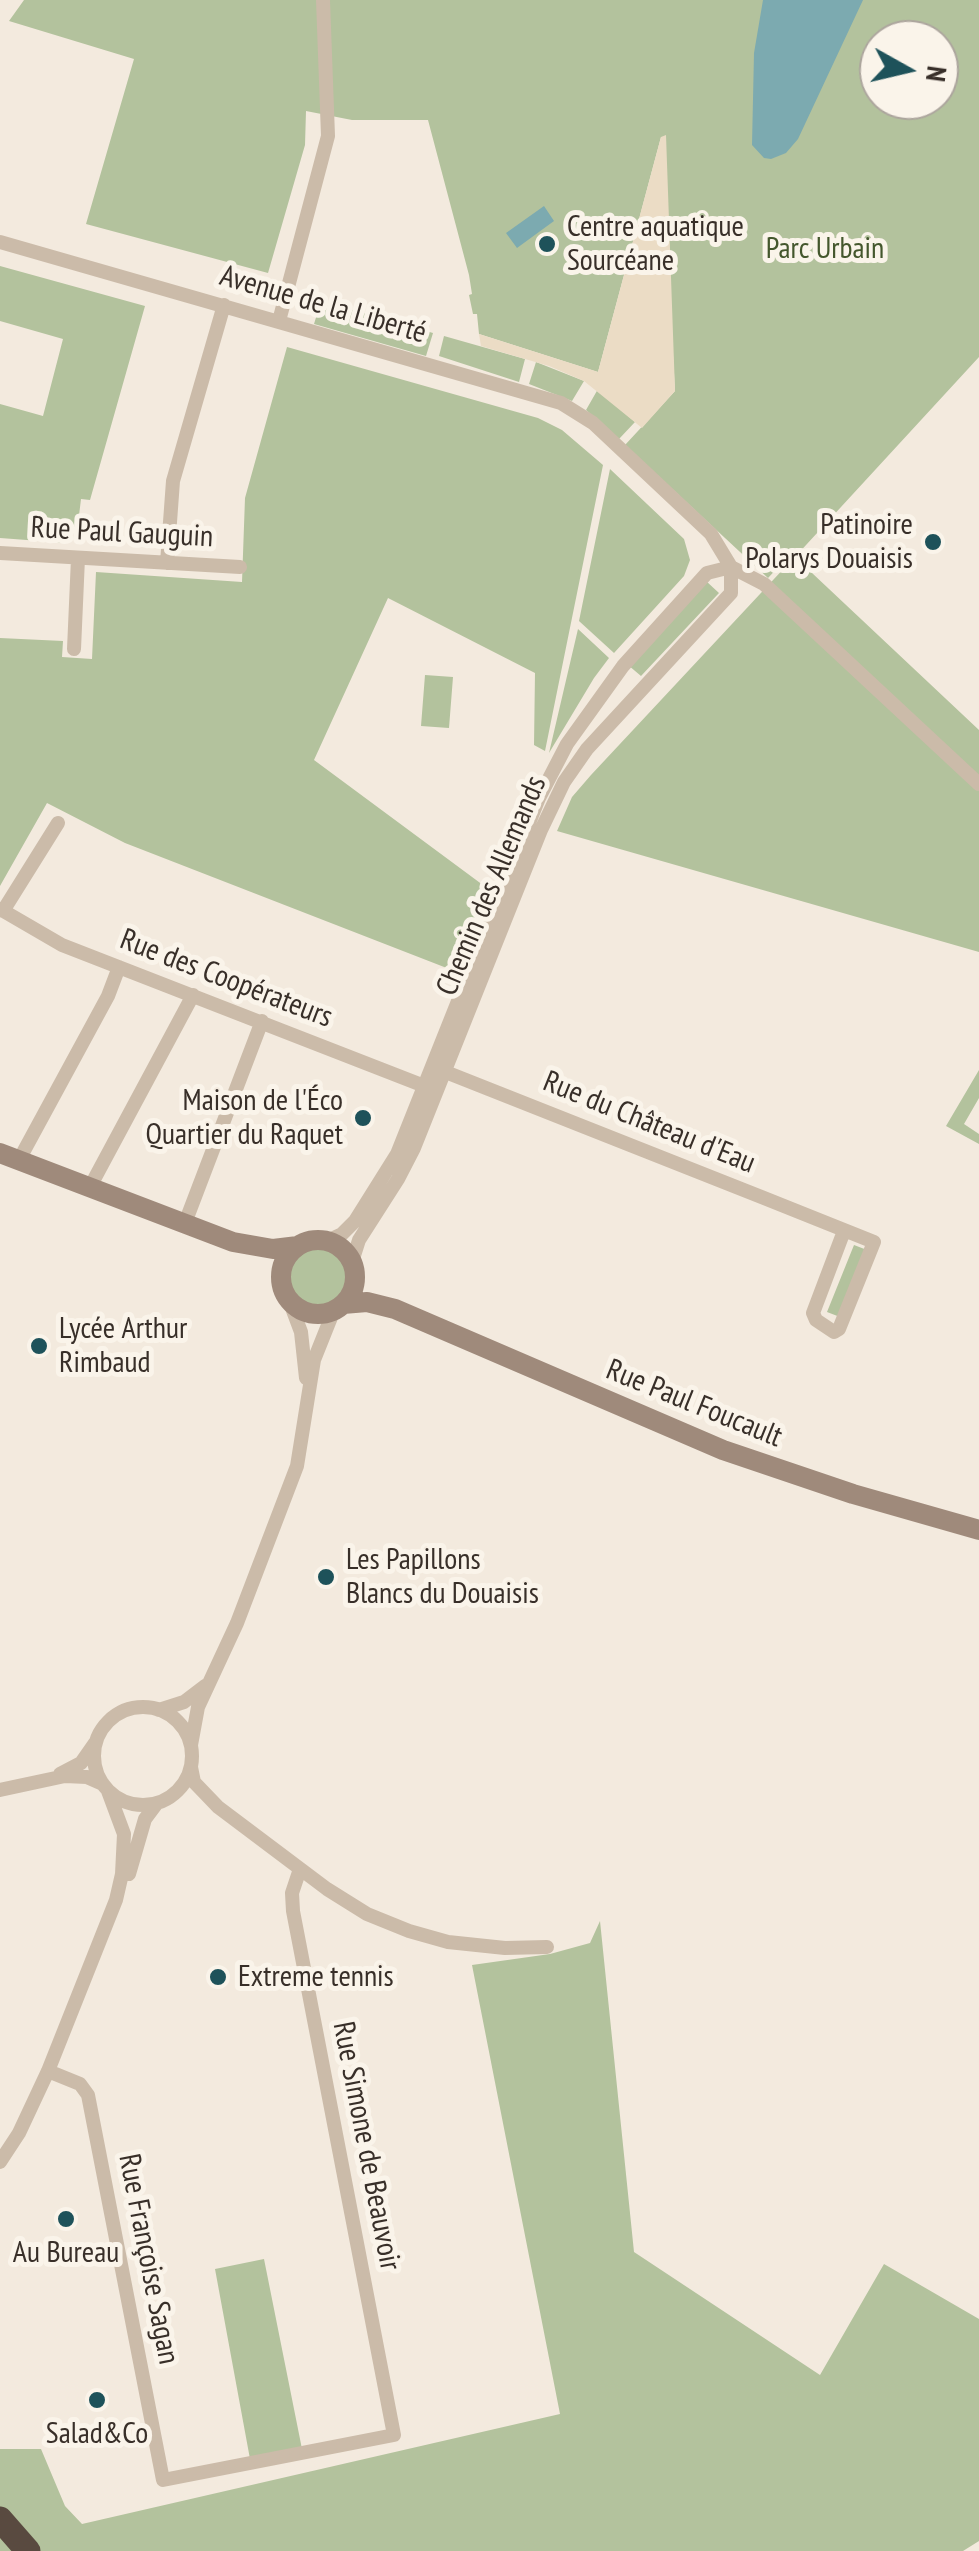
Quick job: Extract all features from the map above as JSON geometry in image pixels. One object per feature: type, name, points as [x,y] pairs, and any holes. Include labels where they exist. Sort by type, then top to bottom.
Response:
[{"type":"highway","points":[[0,2519],[28,2551]]},
{"type":"street","points":[[279,320],[328,136],[323,0]]},
{"type":"street","name":"Avenue de la Liberté","points":[[0,242],[547,398],[576,410],[711,534],[731,567]]},
{"type":"street","points":[[167,562],[173,481],[224,304]]},
{"type":"street","name":"Rue Paul Gauguin","points":[[0,554],[240,567]]},
{"type":"street","points":[[74,648],[78,558]]},
{"type":"street","points":[[731,567],[766,585],[979,784]]},
{"type":"street","name":"Chemin des Allemands","points":[[353,1265],[359,1240],[404,1170],[431,1088],[544,787],[567,744],[622,666],[706,572],[731,567],[731,593],[586,749],[564,782],[438,1070]]},
{"type":"street","points":[[2,910],[58,823]]},
{"type":"street","name":"Rue des Coopérateurs","points":[[2,910],[54,941],[431,1088]]},
{"type":"street","points":[[120,967],[108,996],[10,1156],[233,1242],[273,1249],[326,1241],[339,1247],[353,1265],[353,1290],[338,1307],[320,1341],[297,1466],[198,1708],[191,1744],[194,1782],[218,1807],[350,1905],[409,1932],[477,1946],[547,1947]]},
{"type":"street","points":[[90,1187],[193,995]]},
{"type":"street","points":[[184,1223],[262,1021]]},
{"type":"street","name":"Rue du Château d'Eau","points":[[438,1070],[844,1230],[874,1242],[839,1329],[834,1332],[816,1320],[813,1312],[844,1230]]},
{"type":"street","name":"Chemin des Allemands","points":[[326,1241],[351,1226],[381,1183],[431,1088]]},
{"type":"street","points":[[233,1242],[264,1266],[286,1293],[310,1313],[338,1307]]},
{"type":"street","points":[[298,1246],[284,1262],[286,1293],[302,1341],[308,1398]]},
{"type":"street","name":"Rue Paul Foucault","points":[[353,1265],[395,1309]]},
{"type":"street","name":"Rue Paul Foucault","points":[[338,1307],[367,1302],[395,1309],[723,1450],[853,1494],[979,1530]]},
{"type":"street","points":[[160,1710],[190,1699],[215,1674]]},
{"type":"street","points":[[50,1778],[81,1762],[111,1719],[140,1707],[160,1710],[177,1720],[191,1744]]},
{"type":"street","points":[[97,1739],[94,1762],[124,1834],[122,1874],[112,1912]]},
{"type":"street","points":[[0,2162],[19,2133],[48,2070],[124,1888],[145,1819],[182,1787],[192,1767]]},
{"type":"street","points":[[0,1790],[50,1778],[87,1777],[127,1803],[184,1797],[218,1807]]},
{"type":"street","name":"Rue Simone de Beauvoir","points":[[163,2480],[394,2435],[292,1911],[292,1893],[300,1869]]},
{"type":"street","name":"Rue Françoise Sagan","points":[[48,2070],[80,2084],[88,2095],[163,2480]]},
{"type":"green space","name":"Parc Urbain","points":[[24,0],[979,0],[979,357],[795,557],[979,730],[979,952],[557,831],[572,797],[591,775],[788,564],[784,561],[768,578],[625,445],[675,391],[661,137],[598,372],[479,334],[477,314],[473,314],[469,295],[469,275],[428,120],[352,120],[306,111],[305,145],[268,273],[86,224],[134,59],[9,21]]},
{"type":"green space","points":[[0,266],[145,306],[90,500],[81,499],[77,532],[70,532],[67,543],[0,538],[0,404],[43,416],[63,339],[0,321]]},
{"type":"green space","points":[[321,301],[433,333],[426,356],[314,324]]},
{"type":"green space","points":[[444,336],[525,359],[519,382],[439,356]]},
{"type":"green space","points":[[287,347],[538,418],[562,430],[603,465],[545,751],[534,745],[535,673],[388,598],[314,760],[491,891],[457,972],[125,843],[47,803],[0,886],[0,638],[63,641],[62,657],[92,659],[96,572],[242,582],[245,498]]},
{"type":"green space","points":[[536,362],[584,381],[572,401],[529,384]]},
{"type":"green space","points":[[598,389],[635,422],[619,439],[586,410]]},
{"type":"green space","points":[[610,469],[684,539],[690,560],[684,576],[614,653],[579,621]]},
{"type":"green space","points":[[706,581],[719,593],[641,676],[628,665]]},
{"type":"green space","points":[[578,629],[609,658],[549,753]]},
{"type":"green space","points":[[425,675],[453,677],[449,728],[421,726]]},
{"type":"green space","points":[[979,1070],[979,1098],[964,1124],[979,1134],[979,1144],[946,1126]]},
{"type":"green space","points":[[854,1245],[867,1250],[840,1317],[827,1312]]},
{"type":"green space","points":[[318,1249],[338,1257],[346,1277],[338,1297],[318,1305],[298,1297],[290,1277],[298,1257]]},
{"type":"green space","points":[[600,1921],[634,2252],[820,2375],[884,2264],[979,2319],[979,2541],[963,2551],[0,2551],[0,2449],[41,2449],[65,2506],[82,2524],[560,2414],[472,1965],[550,1954],[590,1943]]},
{"type":"green space","points":[[264,2259],[302,2449],[250,2459],[215,2269]]},
{"type":"shaded area","points":[[666,135],[675,391],[642,428],[584,381],[481,346],[479,334],[598,372],[661,137]]},
{"type":"water","points":[[763,0],[863,0],[798,139],[786,153],[771,159],[764,158],[752,145],[754,53]]},
{"type":"water","points":[[544,206],[554,221],[517,248],[506,233]]},
{"type":"place","name":"Centre aquatique Sourcéane","points":[[547,244]]},
{"type":"place","name":"Patinoire Polarys Douaisis","points":[[933,542]]},
{"type":"place","name":"Maison de l'Éco Quartier du Raquet","points":[[363,1118]]},
{"type":"place","name":"Lycée Arthur Rimbaud","points":[[39,1346]]},
{"type":"place","name":"Les Papillons Blancs du Douaisis","points":[[326,1577]]},
{"type":"place","name":"Extreme tennis","points":[[218,1977]]},
{"type":"place","name":"Au Bureau","points":[[66,2219]]},
{"type":"place","name":"Salad&Co","points":[[97,2400]]}]
